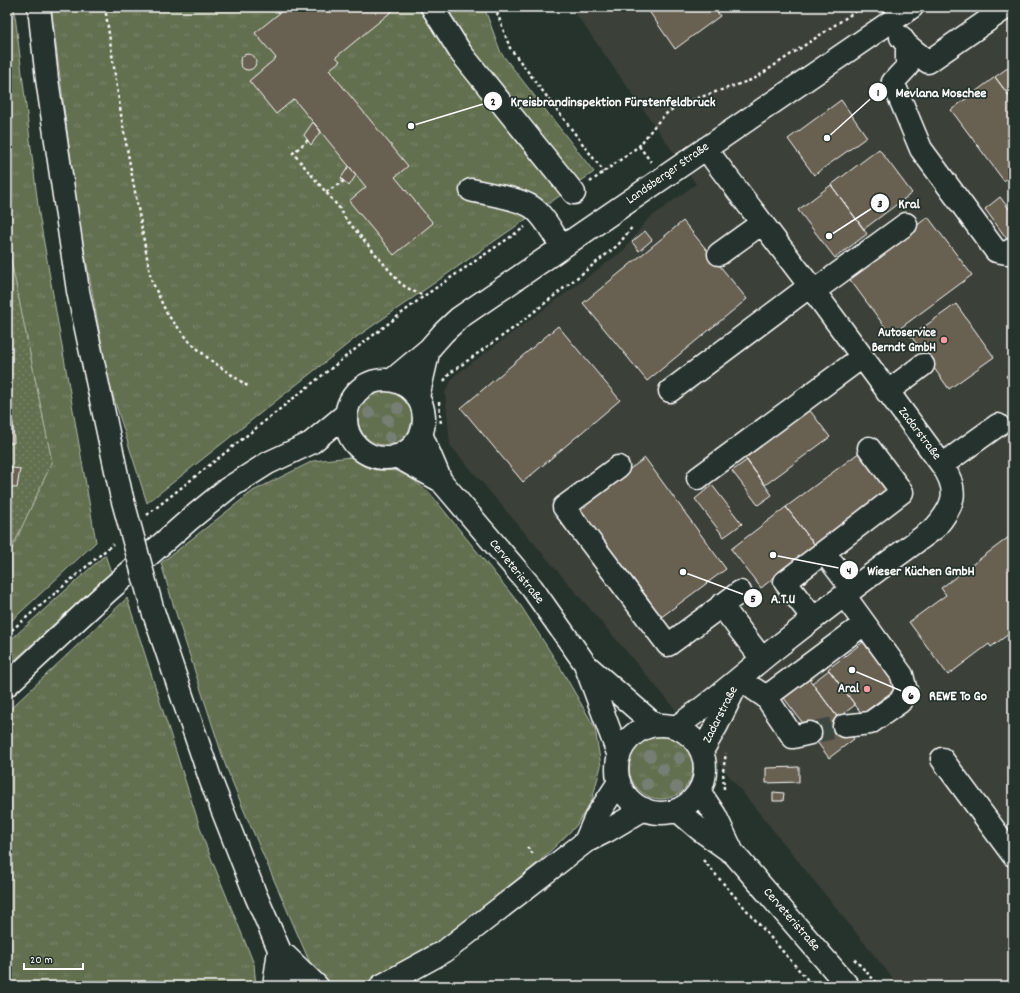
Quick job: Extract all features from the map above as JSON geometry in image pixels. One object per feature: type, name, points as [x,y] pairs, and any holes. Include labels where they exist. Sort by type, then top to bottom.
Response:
[{"type":"main road","points":[[39,7],[47,79],[78,291],[121,494],[153,611],[211,781],[256,896],[295,986]]},
{"type":"main road","points":[[432,7],[461,53],[574,193]]},
{"type":"main road","name":"Landsberger Straße","points":[[392,380],[429,348],[459,318],[912,7]]},
{"type":"main road","points":[[891,21],[907,45],[928,62],[1008,7]]},
{"type":"main road","points":[[907,45],[908,67],[893,82],[921,149],[996,251],[1007,253],[1013,249]]},
{"type":"main road","name":"Zadarstraße","points":[[676,727],[739,680],[762,659],[813,618],[935,528],[946,516],[952,503],[953,494],[948,474],[942,465],[812,288],[706,148]]},
{"type":"main road","points":[[471,190],[519,201],[532,207],[562,247]]},
{"type":"main road","points":[[719,254],[762,223]]},
{"type":"main road","points":[[670,391],[812,288],[906,224]]},
{"type":"main road","points":[[428,396],[411,389],[402,383],[392,380],[379,380],[366,384],[355,393],[348,404],[345,415],[346,428],[354,445],[366,454],[374,457],[383,458],[396,456],[411,448],[418,440],[431,431],[424,422],[422,405],[428,396],[429,348]]},
{"type":"main road","points":[[698,478],[862,357]]},
{"type":"main road","points":[[887,392],[923,364]]},
{"type":"main road","points":[[7,685],[107,592],[189,520],[222,494],[268,463],[311,443],[345,415]]},
{"type":"main road","points":[[942,465],[998,425]]},
{"type":"main road","name":"Cerveteristraße","points":[[431,431],[441,481]]},
{"type":"main road","points":[[311,443],[354,445]]},
{"type":"main road","points":[[813,618],[785,582],[902,492],[868,448]]},
{"type":"main road","name":"Cerveteristraße","points":[[396,456],[441,481],[532,588],[586,665],[655,725]]},
{"type":"main road","points":[[618,467],[564,507],[668,645],[740,592]]},
{"type":"main road","points":[[824,552],[848,592],[864,624],[902,675],[906,691],[900,702],[870,723],[844,726]]},
{"type":"main road","points":[[721,605],[762,659]]},
{"type":"main road","points":[[766,697],[864,624]]},
{"type":"main road","name":"Cerveteristraße","points":[[586,665],[619,756]]},
{"type":"main road","points":[[739,680],[766,697],[793,737],[810,732]]},
{"type":"main road","name":"Zadarstraße","points":[[702,751],[717,725],[739,680]]},
{"type":"main road","name":"Cerveteristraße","points":[[644,810],[633,803],[624,793],[619,782],[617,769],[619,756],[625,744],[633,734],[644,728],[655,725],[676,727],[688,734],[702,751]]},
{"type":"main road","points":[[381,986],[445,951],[585,842],[644,810],[666,812],[677,810],[688,804],[703,785],[705,762],[702,751]]},
{"type":"main road","points":[[942,759],[1013,856]]},
{"type":"main road","points":[[585,842],[596,817],[619,782]]},
{"type":"main road","name":"Cerveteristraße","points":[[699,791],[715,815],[734,854]]},
{"type":"main road","name":"Cerveteristraße","points":[[677,810],[699,829],[734,854],[848,986]]},
{"type":"main road","points":[[274,986],[279,950]]},
{"type":"main road","points":[[279,950],[317,986]]},
{"type":"main road","points":[[414,986],[445,951]]},
{"type":"path","points":[[105,7],[122,121],[151,279],[167,314],[190,342],[209,359],[249,387]]},
{"type":"path","points":[[495,7],[510,48],[604,172],[639,146],[656,124],[667,113],[680,104],[754,79],[862,7]]},
{"type":"path","points":[[308,140],[294,153],[341,210],[345,218],[401,284],[424,296]]},
{"type":"path","points":[[639,146],[653,165]]},
{"type":"path","points":[[326,192],[344,181]]},
{"type":"path","points":[[142,519],[343,358],[424,296],[541,217]]},
{"type":"path","points":[[442,384],[450,373],[515,327],[618,245],[636,220]]},
{"type":"path","points":[[428,396],[431,431]]},
{"type":"path","points":[[7,634],[118,539]]},
{"type":"path","points":[[724,793],[723,771],[726,750]]},
{"type":"path","points":[[526,847],[531,852]]},
{"type":"path","points":[[703,859],[813,986]]},
{"type":"shaded area","points":[[571,7],[1013,7],[1013,986],[899,986],[672,705],[450,445],[445,392],[454,376],[624,250],[647,220],[696,184]]},
{"type":"green space","points":[[7,7],[14,7],[39,214],[96,542],[7,625],[7,559],[52,462],[7,241]]},
{"type":"green space","points":[[51,7],[484,7],[501,53],[594,172],[358,336],[147,503],[109,383],[78,216]]},
{"type":"green space","points":[[7,241],[52,462],[7,559]]},
{"type":"green space","points":[[385,391],[395,393],[404,399],[410,408],[412,418],[410,428],[404,437],[395,443],[385,445],[375,443],[366,437],[360,428],[358,418],[360,408],[366,399],[375,393]]},
{"type":"green space","points":[[351,457],[375,470],[401,471],[429,492],[521,606],[560,667],[595,728],[601,766],[592,800],[576,826],[540,861],[447,936],[364,986],[335,986],[310,963],[245,813],[225,764],[161,563],[253,491],[313,461]]},
{"type":"green space","points":[[105,555],[111,572],[7,667],[7,643]]},
{"type":"green space","points":[[127,598],[205,843],[254,964],[256,986],[7,986],[7,712]]},
{"type":"green space","points":[[655,735],[667,735],[684,744],[691,755],[693,767],[691,779],[684,790],[667,799],[655,799],[643,794],[634,785],[629,773],[629,761],[634,749],[643,740]]},
{"type":"building","points":[[287,7],[397,7],[336,57],[340,61],[329,70],[408,166],[395,177],[433,223],[394,255],[349,201],[366,187],[294,99],[276,114],[249,81],[276,58],[255,33]]},
{"type":"building","points":[[646,7],[714,7],[720,16],[675,49]]},
{"type":"building","points":[[248,54],[254,56],[256,62],[254,68],[248,70],[242,68],[240,62],[242,56]]},
{"type":"building","points":[[1013,64],[1013,101],[995,77]]},
{"type":"building","points":[[995,77],[1013,101],[1013,174],[1004,181],[951,110]]},
{"type":"building","points":[[841,100],[867,137],[814,175],[788,139]]},
{"type":"building","points":[[313,122],[321,131],[311,145],[304,135]]},
{"type":"building","points":[[879,149],[912,193],[864,229],[831,185]]},
{"type":"building","points":[[349,166],[356,175],[349,186],[341,178]]},
{"type":"building","points":[[831,185],[867,234],[835,258],[798,210]]},
{"type":"building","points":[[1000,197],[1013,214],[1013,235],[1007,239],[985,209]]},
{"type":"building","points":[[928,217],[972,275],[891,335],[848,277]]},
{"type":"building","points":[[683,221],[747,299],[647,381],[583,303]]},
{"type":"building","points":[[645,231],[652,240],[639,251],[632,242]]},
{"type":"building","points":[[956,304],[994,357],[949,389],[911,336]]},
{"type":"building","points":[[558,326],[620,400],[523,482],[461,408]]},
{"type":"building","points":[[1013,371],[1013,386],[1006,376]]},
{"type":"building","points":[[7,383],[10,402],[7,403]]},
{"type":"building","points":[[805,404],[830,437],[765,485],[741,453]]},
{"type":"building","points":[[13,423],[14,443],[7,443],[7,424]]},
{"type":"building","points":[[860,452],[888,488],[815,545],[786,507]]},
{"type":"building","points":[[645,458],[726,569],[660,618],[647,597],[578,507]]},
{"type":"building","points":[[747,460],[772,495],[758,505],[732,471]]},
{"type":"building","points":[[7,467],[20,469],[17,488],[7,487]]},
{"type":"building","points":[[712,485],[742,524],[724,537],[695,499]]},
{"type":"building","points":[[786,507],[815,545],[761,588],[731,549]]},
{"type":"building","points":[[1013,534],[1013,631],[991,647],[989,644],[948,675],[909,622],[946,595],[941,588]]},
{"type":"building","points":[[863,642],[897,688],[862,714],[828,669]]},
{"type":"building","points":[[829,670],[855,705],[838,718],[812,683]]},
{"type":"building","points":[[809,679],[854,739],[829,758],[784,698]]},
{"type":"building","points":[[799,767],[799,782],[766,783],[766,768]]},
{"type":"building","points":[[773,792],[784,793],[783,801],[773,801]]},
{"type":"tunnel","points":[[810,733],[844,726]]},
{"type":"place","name":"Kreisbrandinspektion Fürstenfeldbruck","points":[[411,126]]},
{"type":"place","name":"Mevlana Moschee","points":[[827,138]]},
{"type":"place","name":"Kral","points":[[829,236]]},
{"type":"place","name":"Autoservice Berndt GmbH","points":[[944,340]]},
{"type":"place","name":"Wieser Küchen GmbH","points":[[773,555]]},
{"type":"place","name":"A.T.U","points":[[683,572]]},
{"type":"place","name":"REWE To Go","points":[[852,670]]},
{"type":"place","name":"Aral","points":[[867,689]]}]
